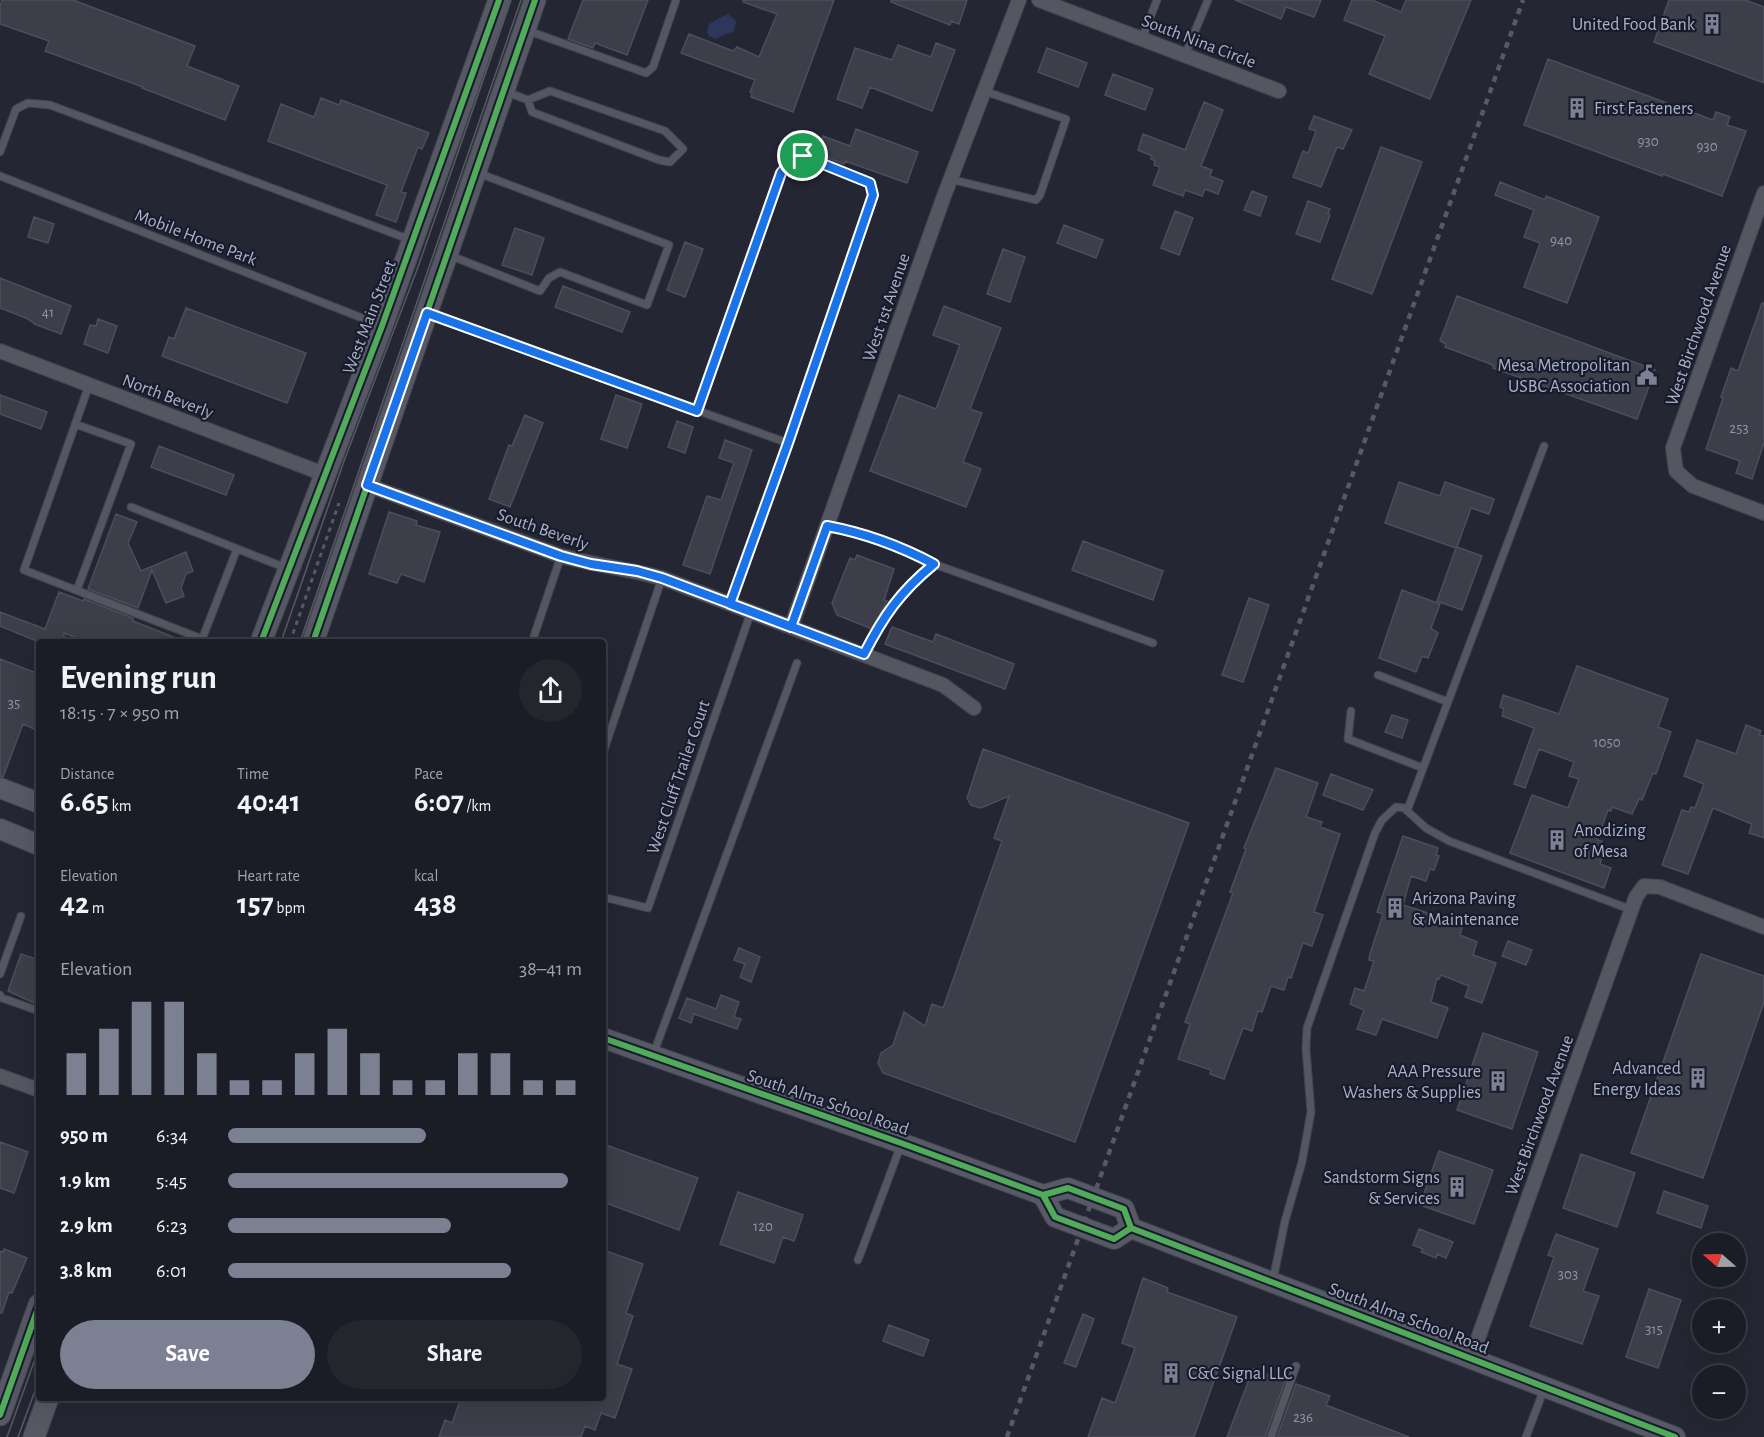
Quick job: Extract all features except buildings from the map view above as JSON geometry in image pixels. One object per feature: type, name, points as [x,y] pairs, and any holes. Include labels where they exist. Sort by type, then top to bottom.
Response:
[{"type":"main road","name":"West Main Street","points":[[262,639],[414,241],[499,0]]},
{"type":"main road","points":[[314,639],[535,0]]},
{"type":"main road","points":[[0,788],[36,802]]},
{"type":"main road","points":[[0,829],[36,843]]},
{"type":"main road","name":"South Alma School Road","points":[[606,1039],[902,1143],[1042,1195]]},
{"type":"main road","points":[[1068,1188],[1124,1209],[1131,1228],[1114,1239],[1055,1217],[1042,1195],[1068,1188]]},
{"type":"main road","name":"South Alma School Road","points":[[1131,1228],[1675,1437]]},
{"type":"main road","points":[[0,1415],[36,1313]]},
{"type":"main road","points":[[34,1437],[47,1401]]},
{"type":"street","name":"West 1st Avenue","points":[[791,627],[950,179],[1019,0]]},
{"type":"street","name":"South Nina Circle","points":[[1039,0],[1279,91]]},
{"type":"street","name":"West Birchwood Avenue","points":[[1764,193],[1673,448],[1676,471],[1693,486],[1764,513]]},
{"type":"street","name":"North Beverly","points":[[0,351],[324,474]]},
{"type":"street","name":"South Beverly","points":[[367,485],[561,556],[662,578],[943,685],[974,708]]},
{"type":"street","name":"West Birchwood Avenue","points":[[1471,1358],[1636,897],[1644,886],[1660,887],[1764,927]]},
{"type":"street","points":[[0,1076],[36,1089]]},
{"type":"lane","points":[[525,30],[646,73],[653,67],[676,0]]},
{"type":"lane","points":[[1142,39],[1156,0]]},
{"type":"lane","points":[[1185,55],[1208,0]]},
{"type":"lane","points":[[504,91],[528,100],[550,91],[665,131],[683,148],[670,162],[659,160],[532,112],[528,100]]},
{"type":"lane","points":[[950,179],[1035,200],[1040,195],[1066,119],[984,91]]},
{"type":"lane","points":[[0,152],[16,109],[28,102],[50,105],[414,241]]},
{"type":"lane","points":[[697,411],[781,173],[794,157],[803,156],[870,183],[873,195],[730,604]]},
{"type":"lane","points":[[447,255],[540,291],[549,278],[560,272],[647,305],[669,246],[476,172]]},
{"type":"lane","name":"Mobile Home Park","points":[[0,176],[382,326]]},
{"type":"lane","points":[[427,313],[788,443]]},
{"type":"lane","points":[[89,385],[24,570],[199,639]]},
{"type":"lane","points":[[75,424],[131,444],[77,590]]},
{"type":"lane","points":[[1407,811],[1544,446]]},
{"type":"lane","points":[[131,507],[288,569]]},
{"type":"lane","points":[[827,526],[853,531],[902,547],[934,564],[1153,643]]},
{"type":"lane","points":[[205,639],[237,549]]},
{"type":"lane","points":[[533,639],[561,556]]},
{"type":"lane","points":[[864,654],[896,600],[913,581],[934,564]]},
{"type":"lane","points":[[606,744],[662,578]]},
{"type":"lane","name":"West Cluff Trailer Court","points":[[606,898],[648,908],[751,611]]},
{"type":"lane","points":[[652,1056],[797,663]]},
{"type":"lane","points":[[1378,675],[1448,702]]},
{"type":"lane","points":[[1351,711],[1348,739],[1423,768]]},
{"type":"lane","points":[[1272,1282],[1285,1221],[1302,1162],[1311,1112],[1306,1049],[1307,1028],[1375,833],[1382,820],[1396,807],[1404,808],[1426,828],[1449,842],[1632,910]]},
{"type":"lane","points":[[0,974],[21,916]]},
{"type":"lane","points":[[0,995],[2,998],[36,1010]]},
{"type":"lane","points":[[858,1260],[902,1143]]},
{"type":"lane","points":[[1270,1437],[1296,1366]]},
{"type":"lane","points":[[1526,1437],[1545,1387]]},
{"type":"path","points":[[291,639],[339,503]]},
{"type":"water","points":[[728,14],[736,21],[734,31],[715,39],[709,36],[707,32],[709,24]]},
{"type":"tram line","points":[[282,639],[344,461],[418,267],[511,0]]},
{"type":"tram line","points":[[301,639],[521,0]]},
{"type":"tram line","points":[[7,1437],[36,1356]]},
{"type":"tram line","points":[[18,1437],[36,1388]]},
{"type":"railway","points":[[1007,1437],[1523,0]]},
{"type":"cycle path","points":[[262,639],[382,326],[499,0]]},
{"type":"cycle path","points":[[314,639],[535,0]]},
{"type":"cycle path","points":[[606,1039],[1043,1195],[1068,1188],[1124,1209],[1131,1228],[1675,1437]]},
{"type":"cycle path","points":[[1043,1195],[1055,1217],[1114,1239],[1131,1228]]},
{"type":"cycle path","points":[[0,1415],[36,1313]]},
{"type":"place","name":"United Food Bank","points":[[1712,24]]},
{"type":"place","name":"First Fasteners","points":[[1577,108]]},
{"type":"place","name":"Mesa Metropolitan USBC Association","points":[[1647,375]]},
{"type":"place","name":"Anodizing of Mesa","points":[[1557,840]]},
{"type":"place","name":"Arizona Paving & Maintenance","points":[[1395,908]]},
{"type":"place","name":"Advanced Energy Ideas","points":[[1698,1078]]},
{"type":"place","name":"AAA Pressure Washers & Supplies","points":[[1498,1081]]},
{"type":"place","name":"Sandstorm Signs & Services","points":[[1457,1187]]},
{"type":"place","name":"C&C Signal LLC","points":[[1171,1373]]},
{"type":"route","points":[[803,156],[794,157],[781,173],[697,411],[427,313],[367,485],[561,556],[662,578],[703,594],[730,604],[751,611],[864,654],[896,600],[913,581],[934,564],[902,547],[853,531],[827,526],[791,627],[730,604],[873,195],[870,183],[803,156]]}]
